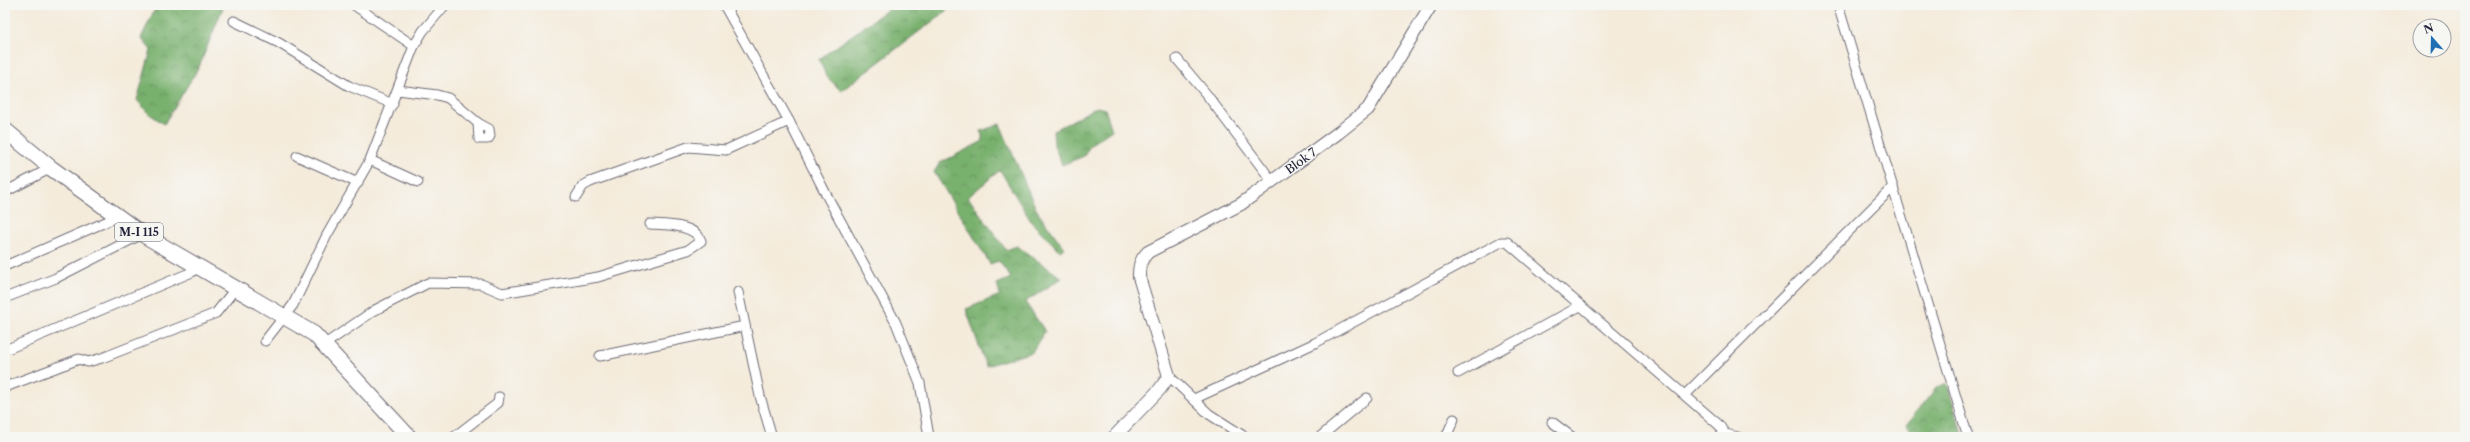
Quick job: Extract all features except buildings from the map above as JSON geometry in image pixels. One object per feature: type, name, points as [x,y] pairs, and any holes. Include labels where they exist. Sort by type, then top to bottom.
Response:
[{"type":"main road","name":"M-I 115","points":[[5,130],[51,168],[142,234],[235,289],[285,316],[325,344],[409,437]]},
{"type":"street","points":[[354,5],[414,46]]},
{"type":"street","points":[[265,341],[293,305],[327,234],[370,160],[393,104],[414,46],[423,31],[445,5]]},
{"type":"street","points":[[724,5],[789,121],[828,198],[896,323],[920,383],[929,437]]},
{"type":"street","name":"Blok 7","points":[[1169,376],[1139,277],[1139,266],[1148,252],[1241,204],[1338,134],[1368,109],[1431,5]]},
{"type":"street","points":[[1838,5],[1968,437]]},
{"type":"street","points":[[234,21],[279,43],[349,86],[393,104]]},
{"type":"street","points":[[1177,59],[1212,100],[1272,181]]},
{"type":"street","points":[[398,90],[437,95],[448,98],[478,123]]},
{"type":"street","points":[[576,197],[583,186],[590,182],[650,160],[693,146],[719,151],[726,150],[789,121]]},
{"type":"street","points":[[297,156],[358,183]]},
{"type":"street","points":[[370,160],[418,182]]},
{"type":"street","points":[[5,192],[51,168]]},
{"type":"street","points":[[1685,395],[1894,187]]},
{"type":"street","points":[[5,266],[117,217]]},
{"type":"street","points":[[325,344],[375,310],[428,283],[481,284],[502,293],[598,277],[688,250],[701,241],[699,235],[691,230],[650,224]]},
{"type":"street","points":[[5,298],[56,278],[142,234]]},
{"type":"street","points":[[1194,398],[1315,343],[1501,242],[1507,242],[1719,425],[1722,436],[1738,437]]},
{"type":"street","points":[[5,350],[192,272],[197,267]]},
{"type":"street","points":[[5,386],[79,359],[88,362],[102,358],[216,313],[235,289]]},
{"type":"street","points":[[738,292],[760,396],[772,437]]},
{"type":"street","points":[[1458,373],[1580,306]]},
{"type":"street","points":[[600,356],[745,326]]},
{"type":"street","points":[[1114,437],[1169,376],[1194,398],[1209,414],[1245,437]]},
{"type":"street","points":[[454,437],[498,404],[498,397]]},
{"type":"street","points":[[1320,437],[1367,398]]},
{"type":"street","points":[[1446,437],[1454,420]]},
{"type":"street","points":[[1552,422],[1572,437]]},
{"type":"green space","points":[[157,5],[224,5],[199,67],[164,124],[148,113],[137,100],[151,50],[141,38]]},
{"type":"green space","points":[[894,5],[954,5],[841,91],[826,76],[819,59]]},
{"type":"green space","points":[[1097,107],[1105,109],[1112,130],[1091,144],[1084,156],[1062,165],[1054,145],[1053,131]]},
{"type":"green space","points":[[1000,124],[1036,209],[1064,248],[1060,251],[1032,223],[1000,170],[968,197],[1006,250],[1017,246],[1062,278],[1025,302],[1045,331],[1032,352],[986,366],[966,309],[1000,295],[997,284],[1011,278],[999,261],[990,264],[934,172],[940,163],[983,141],[981,131]]},
{"type":"green space","points":[[1947,383],[1963,437],[1940,438],[1924,436],[1911,430],[1906,425],[1936,388]]}]
